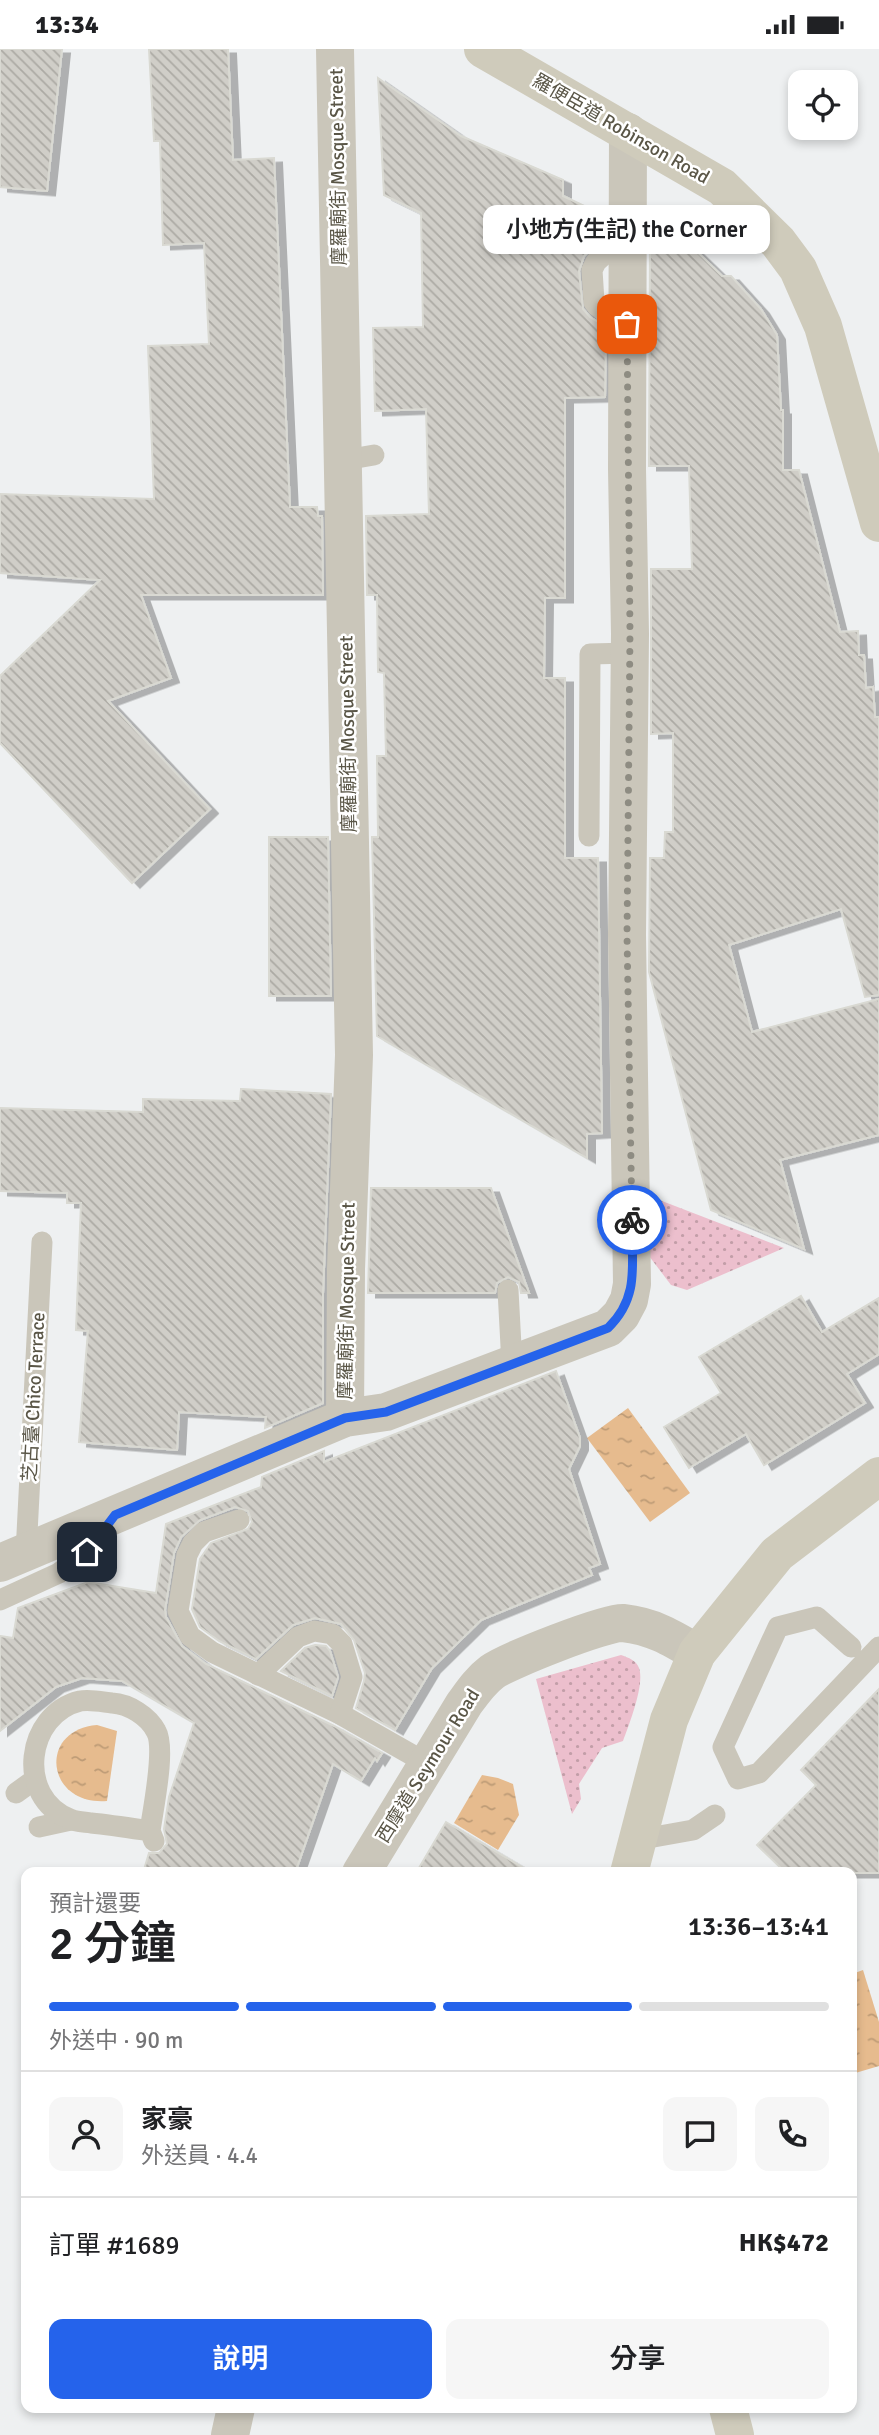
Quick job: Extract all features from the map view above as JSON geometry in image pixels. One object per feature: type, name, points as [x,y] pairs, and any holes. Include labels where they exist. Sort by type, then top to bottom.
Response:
[{"type":"main road","name":"羅便臣道 Robinson Road","points":[[483,49],[722,187],[778,242],[798,269],[823,326],[878,514]]},
{"type":"main road","points":[[633,1856],[669,1720],[696,1653],[777,1554],[879,1476]]},
{"type":"main road","points":[[729,2413],[735,2435]]},
{"type":"street","name":"摩羅廟街 Mosque Street","points":[[335,49],[359,457],[354,1055],[346,1269],[345,1418]]},
{"type":"street","points":[[13,1558],[345,1418],[386,1412],[608,1328],[621,1315],[629,1300],[632,1284],[627,935],[630,653],[628,132]]},
{"type":"street","name":"西摩道 Seymour Road","points":[[365,1867],[477,1686],[494,1671],[528,1653],[620,1623],[659,1630],[696,1653]]},
{"type":"street","points":[[230,2435],[235,2413]]},
{"type":"lane","points":[[589,836],[590,654],[630,653]]},
{"type":"lane","name":"芝古臺 Chico Terrace","points":[[13,1558],[42,1242]]},
{"type":"lane","points":[[508,1290],[512,1365]]},
{"type":"lane","points":[[0,1601],[60,1573],[87,1552],[115,1515]]},
{"type":"lane","points":[[239,1520],[204,1532],[193,1543],[187,1555],[178,1611],[190,1636],[212,1652],[340,1714],[428,1764]]},
{"type":"lane","points":[[851,1647],[817,1617],[778,1627],[723,1747],[738,1779],[760,1773],[879,1647]]},
{"type":"lane","points":[[258,1675],[298,1637],[314,1631],[332,1634],[342,1643],[352,1677],[340,1714]]},
{"type":"lane","points":[[81,1701],[118,1703],[139,1712],[156,1731],[160,1749],[152,1836],[71,1819],[47,1804],[34,1780],[34,1751],[44,1729],[57,1713],[81,1701]]},
{"type":"lane","points":[[16,1793],[34,1780]]},
{"type":"lane","points":[[633,1856],[693,1830],[715,1815]]},
{"type":"lane","points":[[39,1828],[71,1819]]},
{"type":"shaded area","points":[[649,1196],[784,1248],[687,1290],[671,1285],[646,1252]]},
{"type":"shaded area","points":[[621,1655],[634,1661],[639,1668],[640,1684],[632,1715],[623,1741],[602,1748],[579,1784],[581,1799],[572,1814],[536,1679]]},
{"type":"water","points":[[628,1408],[690,1493],[650,1522],[587,1438]]},
{"type":"water","points":[[97,1725],[117,1731],[107,1801],[87,1799],[71,1792],[61,1780],[57,1767],[58,1753],[65,1740],[78,1730]]},
{"type":"water","points":[[482,1775],[513,1784],[519,1815],[498,1850],[454,1823]]},
{"type":"water","points":[[863,1970],[879,2022],[879,2066],[857,2073],[857,1972]]},
{"type":"building","points":[[0,49],[62,49],[47,191],[0,187]]},
{"type":"building","points":[[149,49],[228,49],[233,160],[274,158],[290,507],[317,507],[318,516],[322,516],[323,595],[141,595],[171,678],[108,701],[210,809],[132,883],[0,743],[0,676],[100,580],[0,573],[0,494],[154,499],[148,346],[209,344],[204,243],[163,245],[160,141],[154,141]]},
{"type":"building","points":[[378,78],[461,136],[563,180],[563,196],[597,212],[581,247],[594,246],[584,256],[579,271],[583,309],[606,327],[605,397],[565,398],[565,598],[545,598],[544,678],[565,678],[565,858],[598,858],[602,1133],[587,1134],[587,1158],[377,1036],[372,837],[378,837],[377,756],[386,756],[384,673],[378,672],[377,595],[367,595],[366,516],[429,514],[426,409],[375,411],[373,328],[423,327],[421,213],[384,195]]},
{"type":"building","points":[[687,242],[722,276],[731,276],[761,309],[777,335],[783,410],[783,470],[799,470],[840,632],[858,631],[859,655],[864,655],[866,688],[873,687],[875,717],[879,717],[879,995],[865,997],[841,909],[729,945],[752,1032],[879,999],[879,1135],[780,1160],[804,1249],[711,1210],[649,972],[650,858],[664,858],[665,832],[673,832],[673,733],[651,734],[651,569],[692,569],[689,466],[649,466],[650,244]]},
{"type":"building","points":[[269,837],[328,837],[331,996],[269,996]]},
{"type":"building","points":[[241,1089],[331,1094],[323,1293],[323,1403],[265,1428],[266,1417],[179,1412],[177,1450],[79,1442],[88,1331],[76,1330],[81,1203],[67,1203],[67,1193],[0,1191],[0,1108],[143,1112],[143,1099],[240,1101]]},
{"type":"building","points":[[371,1188],[491,1188],[529,1293],[521,1293],[519,1282],[508,1277],[497,1283],[495,1293],[368,1293]]},
{"type":"building","points":[[801,1296],[822,1332],[879,1298],[879,1354],[847,1374],[865,1403],[764,1465],[746,1434],[689,1468],[664,1427],[721,1393],[699,1357]]},
{"type":"building","points":[[556,1371],[580,1438],[580,1446],[569,1469],[600,1564],[589,1568],[592,1575],[481,1620],[432,1668],[395,1730],[356,1708],[365,1673],[354,1640],[341,1624],[315,1618],[293,1625],[256,1659],[219,1641],[200,1627],[192,1609],[200,1559],[211,1543],[248,1529],[252,1522],[248,1511],[235,1507],[200,1520],[181,1537],[174,1553],[165,1610],[182,1646],[206,1664],[334,1726],[382,1753],[377,1761],[375,1758],[361,1781],[333,1764],[297,1867],[145,1867],[149,1853],[159,1853],[167,1844],[164,1829],[169,1797],[194,1723],[122,1681],[82,1678],[56,1687],[0,1731],[0,1636],[13,1638],[18,1608],[88,1582],[156,1593],[166,1524],[261,1487],[262,1477],[324,1451],[324,1462]]},
{"type":"building","points":[[326,1646],[330,1651],[338,1677],[332,1696],[281,1671],[305,1648]]},
{"type":"building","points":[[879,1689],[879,1873],[857,1873],[857,1867],[780,1867],[757,1845],[816,1785],[801,1770]]},
{"type":"building","points":[[446,1822],[522,1867],[420,1867]]},
{"type":"way so far","points":[[627,324],[630,633],[627,935],[632,1220]]},
{"type":"place","name":"小地方(生記) the Corner","points":[[627,324]]},
{"type":"route","points":[[87,1552],[115,1515],[345,1418],[386,1412],[608,1328],[621,1315],[629,1300],[632,1284],[632,1220]]}]
